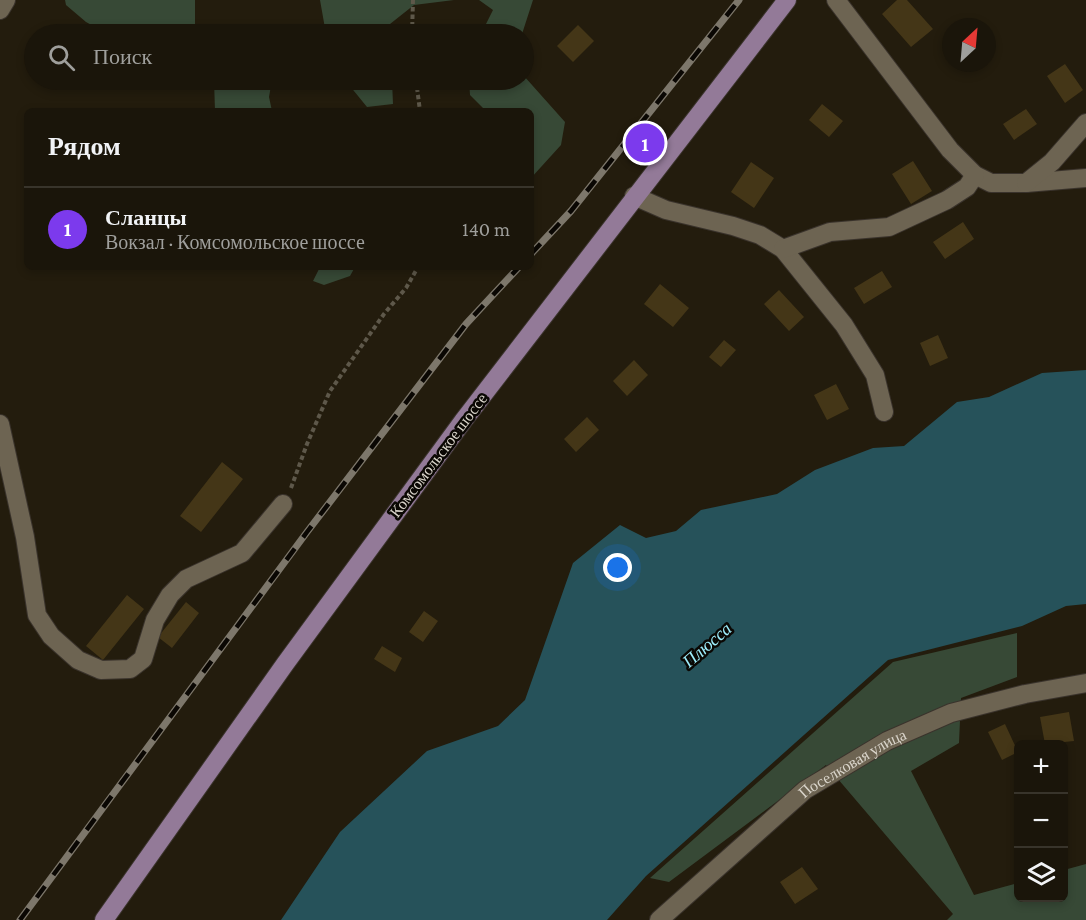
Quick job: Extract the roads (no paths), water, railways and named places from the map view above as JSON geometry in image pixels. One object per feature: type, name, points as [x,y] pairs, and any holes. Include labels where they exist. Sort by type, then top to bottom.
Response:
[{"type":"main road","name":"Комсомольское шоссе","points":[[104,920],[292,654],[463,421],[787,0]]},
{"type":"street","points":[[0,10],[6,0]]},
{"type":"street","points":[[836,0],[950,150],[975,175],[991,183],[1026,183],[1086,178]]},
{"type":"street","points":[[1026,183],[1052,162],[1086,123]]},
{"type":"street","points":[[783,249],[830,232],[889,226],[947,200],[967,187],[975,175]]},
{"type":"street","points":[[634,196],[666,210],[760,235],[783,249],[844,325],[875,375],[884,412]]},
{"type":"street","points":[[0,424],[25,537],[37,615],[51,636],[78,660],[101,670],[130,669],[143,659],[154,620],[170,595],[186,579],[242,553],[283,504]]},
{"type":"street","name":"Поселковая улица","points":[[659,920],[805,790],[887,741],[951,713],[1025,694],[1086,683]]},
{"type":"water","name":"Плюсса","points":[[1086,370],[1086,604],[1066,606],[1022,626],[888,660],[646,876],[607,920],[281,920],[340,832],[427,751],[498,726],[525,700],[573,563],[620,525],[646,538],[676,531],[701,510],[777,494],[815,470],[873,448],[904,446],[957,402],[989,397],[1042,373]]},
{"type":"railway","points":[[534,251],[571,211],[739,0]]},
{"type":"railway","points":[[20,920],[307,532],[466,324],[516,270]]},
{"type":"place","name":"Сланцы","points":[[645,143]]}]
